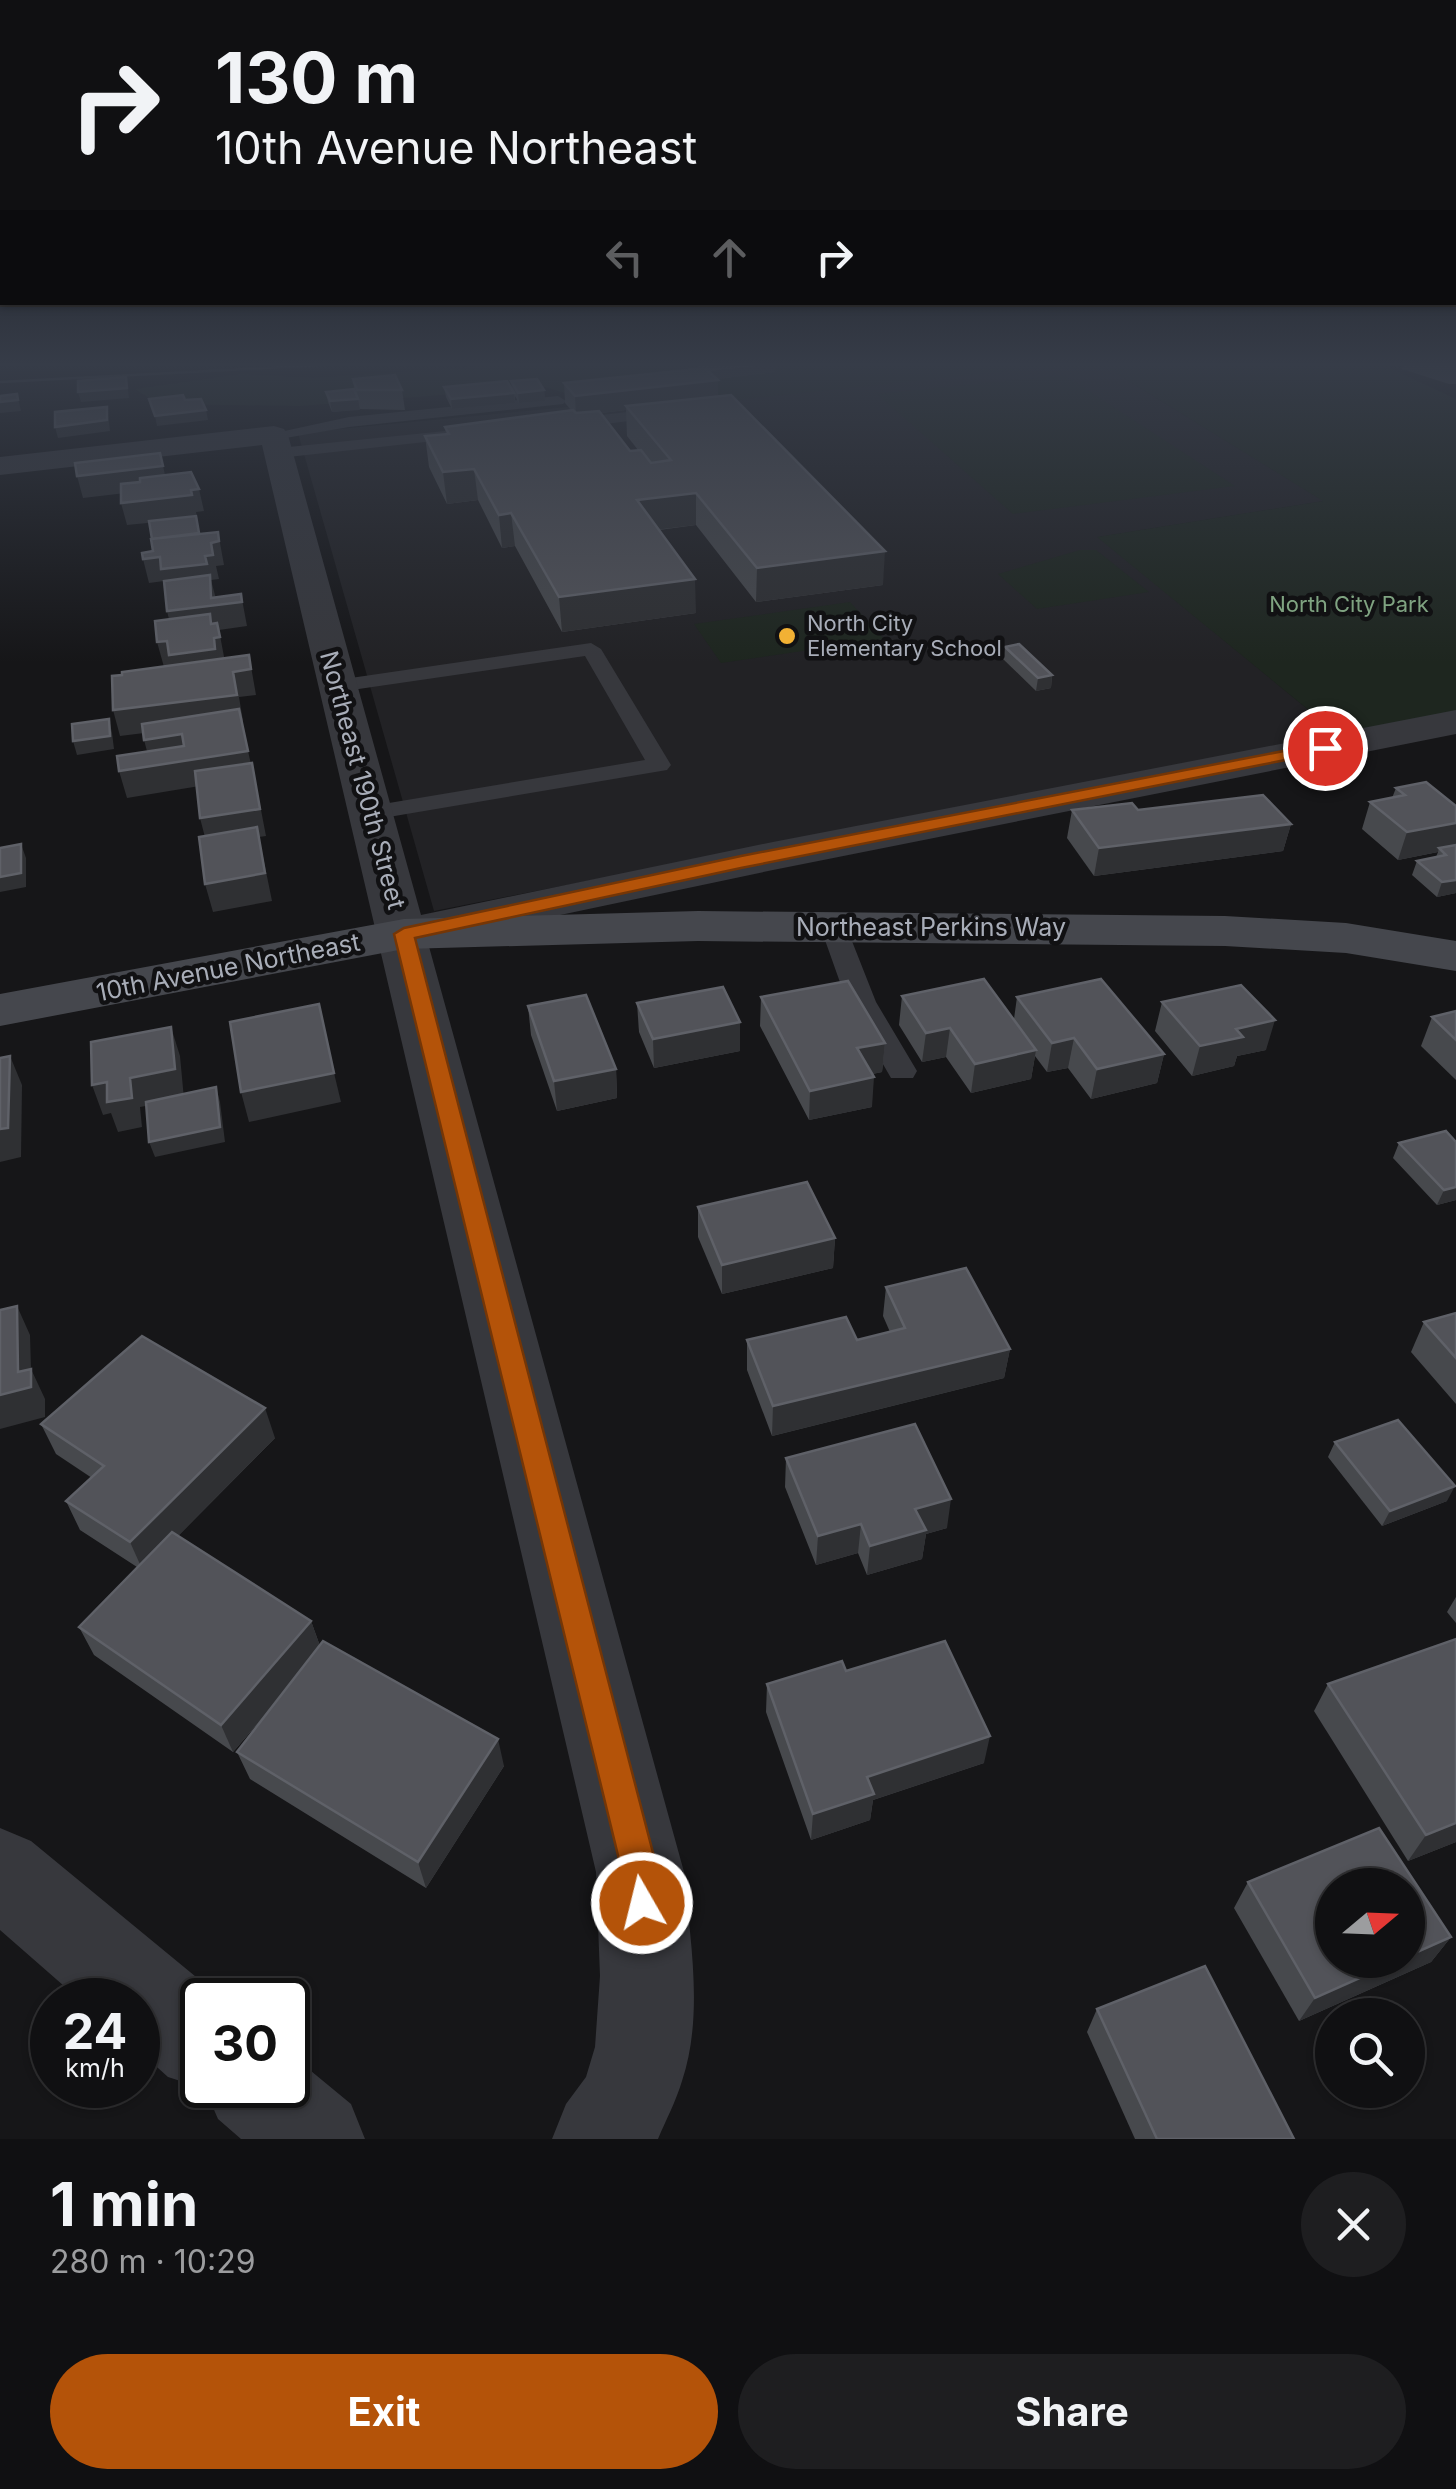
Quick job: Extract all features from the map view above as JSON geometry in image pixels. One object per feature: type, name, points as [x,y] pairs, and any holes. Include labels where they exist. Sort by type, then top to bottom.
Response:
[{"type":"main road","name":"Northeast Perkins Way","points":[[404,934],[832,926],[1225,931],[1346,938],[1448,950]]},
{"type":"main road","name":"10th Avenue Northeast","points":[[0,1010],[404,934]]},
{"type":"street","points":[[0,466],[27,464]]},
{"type":"street","name":"Northeast 190th Street","points":[[281,464],[640,1872],[646,1964],[644,2042],[611,2128]]},
{"type":"street","name":"10th Avenue Northeast","points":[[404,934],[735,863],[1456,722]]},
{"type":"street","points":[[0,1872],[180,2024]]},
{"type":"street","points":[[279,2108],[316,2139]]},
{"type":"lane","points":[[338,686],[591,649],[660,765],[370,813]]},
{"type":"lane","points":[[832,926],[853,990],[870,1025],[902,1071]]},
{"type":"shaded area","name":"North City Elementary School","points":[[307,464],[1263,464],[1324,501],[1099,537],[1338,734],[434,911]]},
{"type":"green space","points":[[956,464],[1201,464],[1235,486],[1013,514]]},
{"type":"green space","name":"North City Park","points":[[1263,464],[1456,464],[1456,712],[1338,734],[1097,537],[1323,501]]},
{"type":"green space","points":[[1080,550],[1096,550],[1149,592],[1037,609],[998,574]]},
{"type":"green space","points":[[850,602],[884,639],[721,663],[694,624]]},
{"type":"building","points":[[75,464],[163,466],[77,476]]},
{"type":"building","points":[[439,464],[799,464],[885,551],[757,568],[696,493],[637,500],[695,579],[559,597],[511,513],[499,515],[474,469],[443,472]]},
{"type":"building","points":[[191,472],[199,489],[191,490],[192,495],[121,503],[121,484]]},
{"type":"building","points":[[196,516],[199,533],[152,539],[149,521]]},
{"type":"building","points":[[218,532],[219,541],[211,543],[213,555],[205,556],[207,564],[161,569],[160,557],[143,559],[142,553],[153,551],[151,539]]},
{"type":"building","points":[[210,575],[211,598],[241,594],[242,602],[167,611],[164,581]]},
{"type":"building","points":[[210,614],[211,624],[217,623],[220,637],[214,638],[215,649],[169,655],[167,641],[157,642],[155,621]]},
{"type":"building","points":[[1019,644],[1052,675],[1038,678],[1005,647]]},
{"type":"building","points":[[249,655],[251,669],[233,672],[237,695],[113,710],[112,676]]},
{"type":"building","points":[[239,709],[248,751],[119,771],[117,756],[184,746],[182,734],[144,740],[142,724]]},
{"type":"building","points":[[109,719],[110,736],[73,741],[72,724]]},
{"type":"building","points":[[252,763],[260,809],[200,818],[195,771]]},
{"type":"building","points":[[1426,782],[1456,806],[1456,823],[1407,832],[1370,802],[1405,795],[1396,788]]},
{"type":"building","points":[[1263,795],[1291,824],[1099,848],[1072,810],[1132,803],[1138,810]]},
{"type":"building","points":[[257,827],[265,873],[205,884],[199,837]]},
{"type":"building","points":[[21,844],[21,873],[0,877],[0,848]]},
{"type":"building","points":[[1456,845],[1456,880],[1442,882],[1417,861],[1446,855],[1439,848]]},
{"type":"building","points":[[984,979],[1036,1050],[975,1064],[950,1028],[926,1033],[902,996]]},
{"type":"building","points":[[1101,979],[1164,1054],[1097,1069],[1074,1038],[1052,1043],[1017,997]]},
{"type":"building","points":[[848,981],[885,1043],[857,1048],[874,1077],[810,1091],[761,997]]},
{"type":"building","points":[[1241,985],[1275,1020],[1236,1029],[1243,1037],[1200,1046],[1162,1002]]},
{"type":"building","points":[[723,987],[740,1022],[653,1039],[637,1003]]},
{"type":"building","points":[[586,995],[616,1069],[554,1081],[528,1006]]},
{"type":"building","points":[[319,1004],[334,1073],[241,1092],[230,1022]]},
{"type":"building","points":[[1456,1011],[1456,1040],[1432,1017]]},
{"type":"building","points":[[171,1027],[175,1069],[130,1078],[132,1098],[107,1102],[107,1082],[92,1085],[91,1042]]},
{"type":"building","points":[[10,1056],[8,1128],[0,1129],[0,1058]]},
{"type":"building","points":[[216,1087],[220,1127],[149,1142],[146,1102]]},
{"type":"building","points":[[1446,1131],[1456,1142],[1456,1187],[1444,1190],[1399,1143]]},
{"type":"building","points":[[807,1182],[835,1238],[722,1265],[698,1207]]},
{"type":"building","points":[[966,1268],[1010,1349],[773,1406],[747,1340],[846,1317],[857,1340],[905,1328],[886,1287]]},
{"type":"building","points":[[17,1306],[18,1372],[31,1369],[31,1387],[0,1395],[0,1310]]},
{"type":"building","points":[[1456,1313],[1456,1358],[1424,1322]]},
{"type":"building","points":[[142,1336],[265,1408],[130,1542],[66,1501],[104,1466],[41,1424]]},
{"type":"building","points":[[1398,1420],[1455,1486],[1390,1511],[1335,1442]]},
{"type":"building","points":[[915,1424],[951,1499],[915,1509],[926,1530],[870,1546],[861,1524],[818,1536],[786,1458]]},
{"type":"building","points":[[172,1532],[311,1621],[221,1725],[79,1627]]},
{"type":"building","points":[[1456,1639],[1456,1823],[1426,1835],[1328,1684]]},
{"type":"building","points":[[323,1641],[498,1739],[418,1862],[237,1752]]},
{"type":"building","points":[[945,1641],[990,1736],[867,1777],[874,1794],[813,1814],[767,1684],[842,1661],[846,1671]]},
{"type":"building","points":[[1379,1828],[1405,1868],[1315,1868],[1315,1978],[1360,1978],[1315,1998],[1248,1882]]},
{"type":"building","points":[[1425,1898],[1451,1937],[1425,1948]]},
{"type":"building","points":[[1205,1966],[1294,2139],[1157,2139],[1097,2009]]},
{"type":"place","name":"North City Elementary School","points":[[787,636]]},
{"type":"route","points":[[642,1903],[640,1872],[404,934],[741,862],[1325,748]]}]
